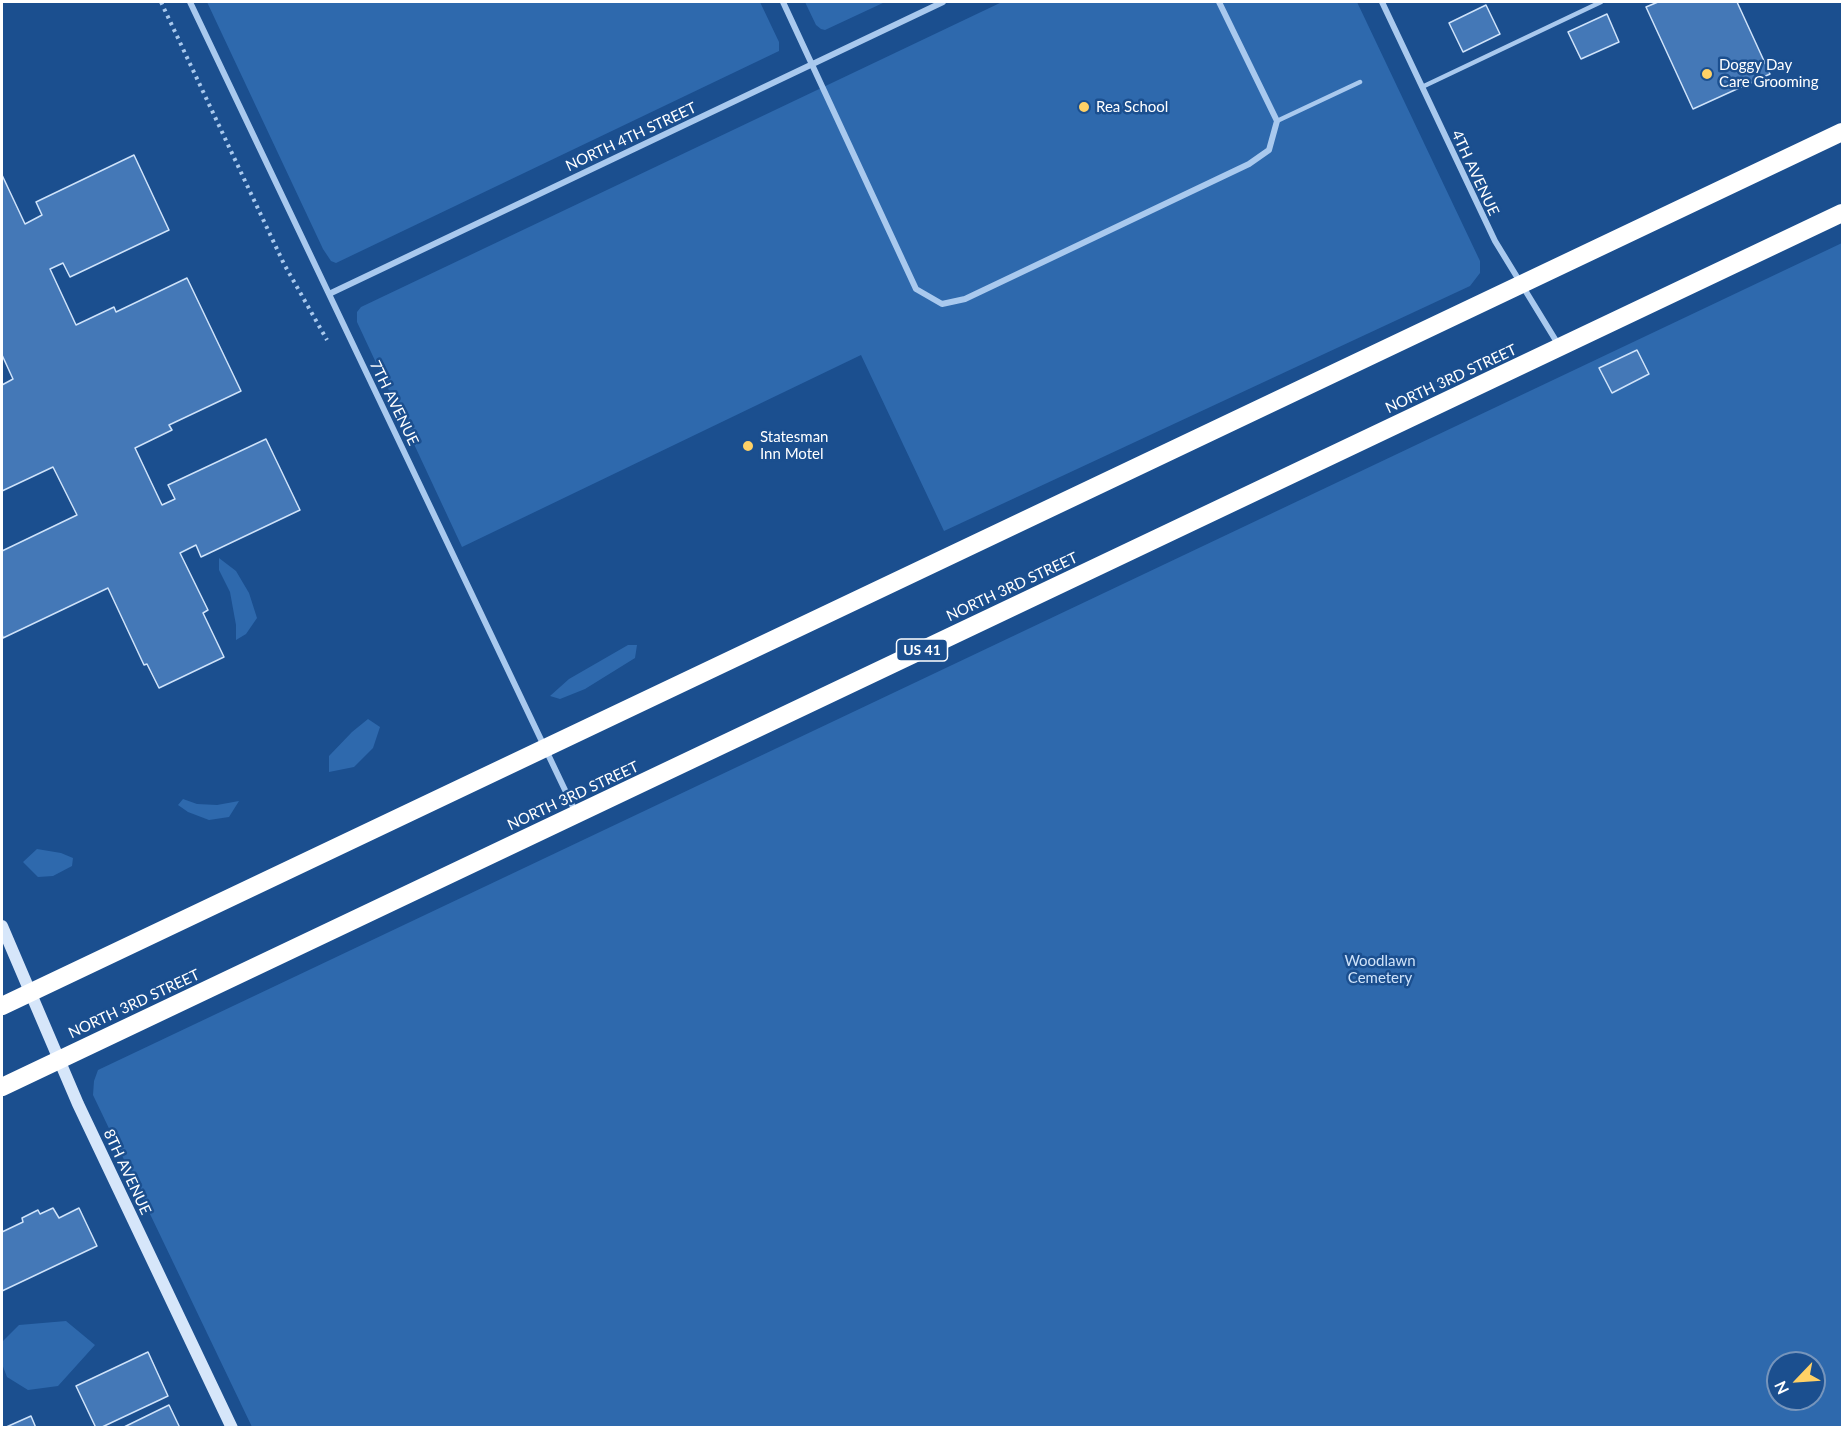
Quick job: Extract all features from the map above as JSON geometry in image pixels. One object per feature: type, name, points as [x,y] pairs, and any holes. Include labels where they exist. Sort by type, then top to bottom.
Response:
[{"type":"highway","points":[[2,1006],[1842,132]]},
{"type":"highway","name":"NORTH 3RD STREET","points":[[2,1087],[1842,213]]},
{"type":"street","name":"7TH AVENUE","points":[[190,2],[577,814]]},
{"type":"street","points":[[783,2],[916,289],[942,304],[966,299],[1250,164],[1269,150],[1277,122],[1219,2]]},
{"type":"street","name":"NORTH 4TH STREET","points":[[329,294],[943,2]]},
{"type":"street","name":"4TH AVENUE","points":[[1382,2],[1495,242],[1560,347]]},
{"type":"street","name":"8TH AVENUE","points":[[2,926],[78,1104],[232,1428]]},
{"type":"lane","points":[[1422,87],[1601,2]]},
{"type":"lane","points":[[1277,122],[1360,82]]},
{"type":"path","points":[[161,2],[284,264],[331,347]]},
{"type":"green space","points":[[207,2],[760,2],[779,42],[779,51],[336,263],[331,261],[323,249]]},
{"type":"green space","points":[[805,2],[885,2],[825,30],[816,25]]},
{"type":"green space","points":[[1002,2],[1357,2],[1480,261],[1480,273],[1470,286],[944,531],[861,355],[462,547],[357,322],[357,312],[361,307]]},
{"type":"green space","name":"Woodlawn Cemetery","points":[[1842,243],[1842,1427],[252,1427],[93,1095],[98,1070]]},
{"type":"green space","points":[[219,558],[236,571],[249,593],[257,618],[246,634],[236,640],[236,625],[230,592],[219,570]]},
{"type":"green space","points":[[628,645],[637,645],[635,658],[585,689],[560,699],[550,696],[569,679]]},
{"type":"green space","points":[[368,719],[380,727],[373,748],[354,767],[329,772],[329,756]]},
{"type":"green space","points":[[183,799],[197,804],[217,805],[239,801],[229,817],[209,820],[188,812],[178,805]]},
{"type":"green space","points":[[37,849],[61,853],[73,858],[72,866],[53,876],[38,877],[23,862]]},
{"type":"green space","points":[[66,1321],[95,1345],[58,1386],[28,1390],[7,1377],[2,1364],[2,1342],[19,1325]]},
{"type":"building","points":[[1658,2],[1737,2],[1770,74],[1693,109],[1646,7]]},
{"type":"building","points":[[1486,5],[1500,34],[1463,52],[1449,23]]},
{"type":"building","points":[[1607,14],[1619,42],[1581,59],[1568,32]]},
{"type":"building","points":[[134,155],[169,230],[70,277],[63,263],[50,269],[76,325],[114,307],[116,312],[187,278],[241,391],[169,425],[172,430],[135,448],[162,505],[175,499],[168,485],[266,439],[300,510],[201,557],[196,545],[180,553],[208,610],[203,613],[224,657],[159,688],[147,664],[144,665],[108,588],[3,638],[2,634],[2,551],[77,515],[53,467],[2,491],[2,385],[13,379],[2,355],[2,175],[25,224],[42,215],[36,202]]},
{"type":"building","points":[[1637,350],[1649,374],[1612,393],[1599,368]]},
{"type":"building","points":[[53,1208],[59,1218],[79,1208],[97,1246],[2,1291],[2,1232],[23,1222],[22,1218],[38,1210],[40,1214]]},
{"type":"building","points":[[148,1352],[168,1396],[96,1428],[76,1386]]},
{"type":"building","points":[[169,1405],[180,1428],[122,1428]]},
{"type":"building","points":[[31,1416],[36,1428],[4,1428]]},
{"type":"place","name":"Doggy Day Care Grooming","points":[[1707,74]]},
{"type":"place","name":"Rea School","points":[[1084,107]]},
{"type":"place","name":"Statesman Inn Motel","points":[[748,446]]}]
